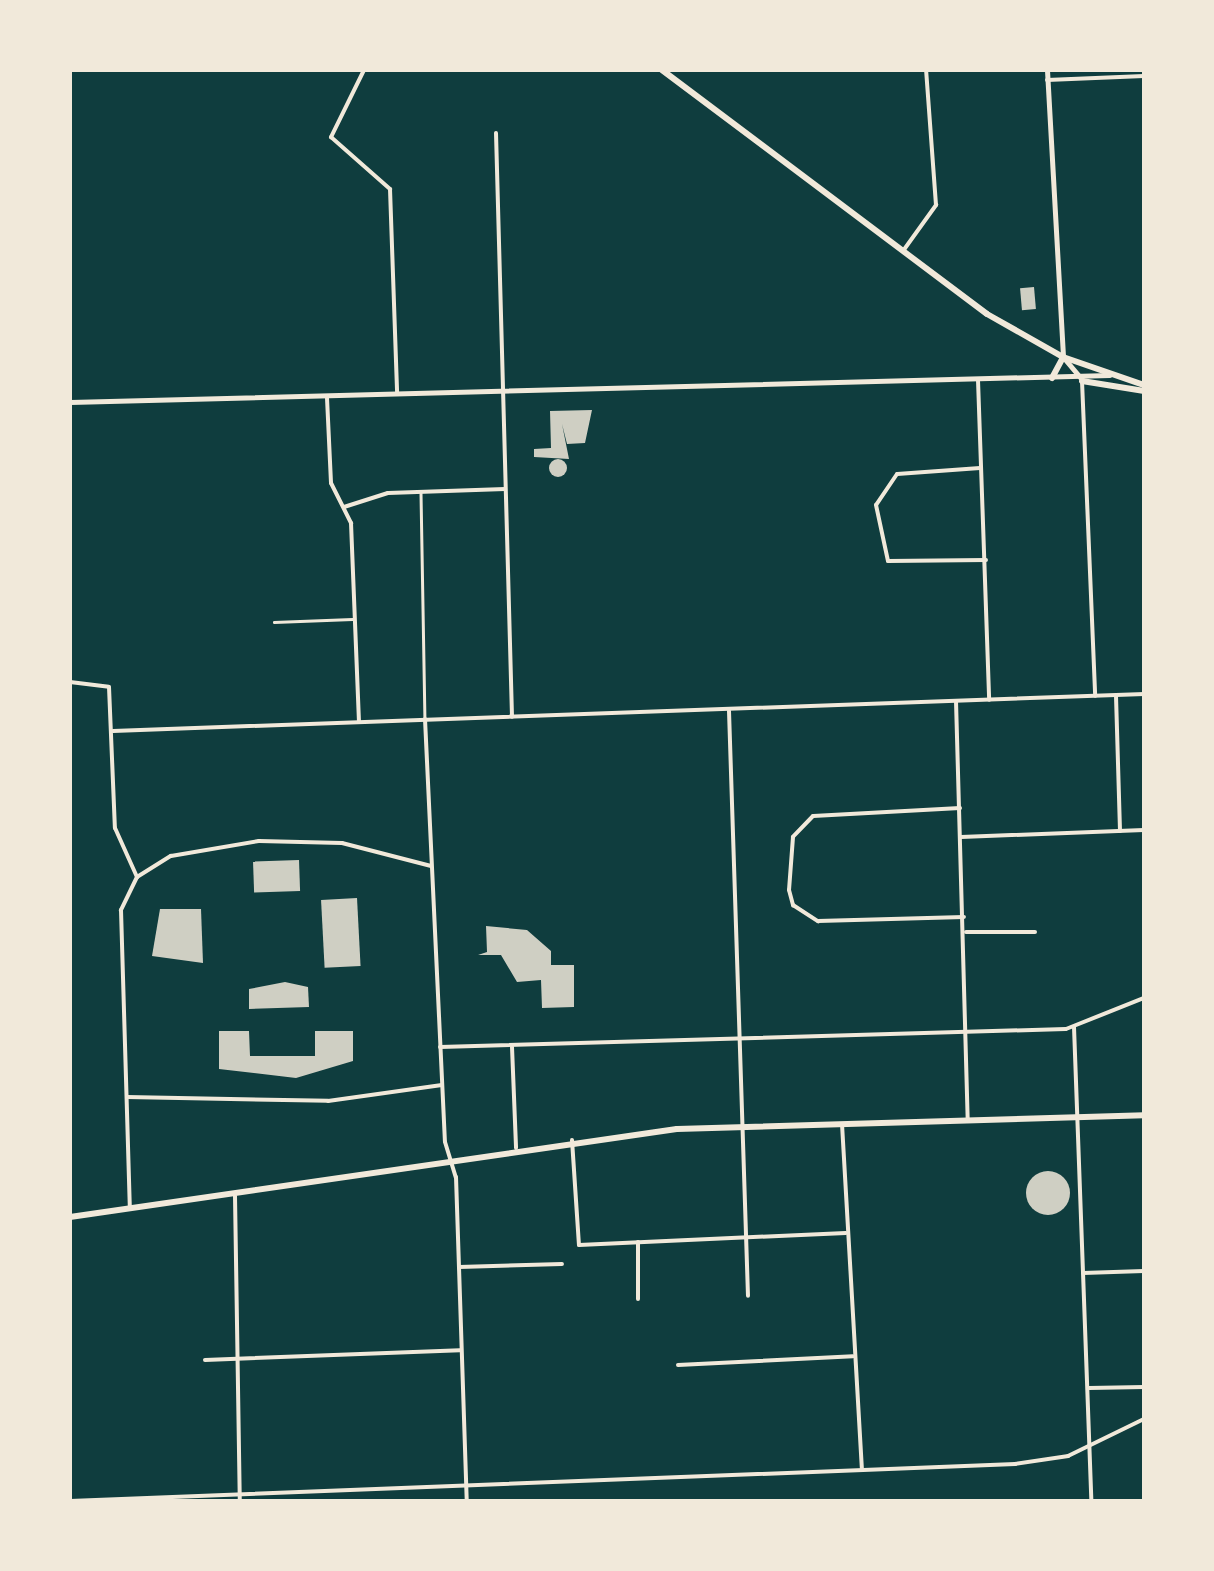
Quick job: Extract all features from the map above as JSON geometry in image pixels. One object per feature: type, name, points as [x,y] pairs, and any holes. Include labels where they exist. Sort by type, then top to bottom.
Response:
[{"type":"main road","points":[[662,70],[903,252],[1063,357],[1144,388]]},
{"type":"main road","points":[[1052,378],[1063,357]]},
{"type":"main road","points":[[1082,381],[1144,388]]},
{"type":"main road","points":[[70,1217],[572,1140],[745,1124],[1144,1116]]},
{"type":"street","points":[[364,70],[332,137],[390,189],[396,392]]},
{"type":"street","points":[[903,252],[936,205],[926,70]]},
{"type":"street","points":[[1047,70],[1063,357],[1082,381],[1095,696]]},
{"type":"street","points":[[1047,80],[1144,76]]},
{"type":"street","points":[[496,132],[512,717]]},
{"type":"street","points":[[70,402],[978,379],[1082,381],[1110,375]]},
{"type":"street","points":[[978,379],[990,700]]},
{"type":"street","points":[[327,395],[331,483],[344,508],[356,619],[360,722]]},
{"type":"street","points":[[982,468],[897,474],[876,505],[888,560],[986,560]]},
{"type":"street","points":[[344,508],[420,491],[505,489]]},
{"type":"street","points":[[70,682],[106,683],[113,731],[114,828],[137,877]]},
{"type":"street","points":[[113,731],[1144,694]]},
{"type":"street","points":[[1116,695],[1120,831]]},
{"type":"street","points":[[956,701],[966,932],[968,1119]]},
{"type":"street","points":[[729,711],[748,1296]]},
{"type":"street","points":[[425,720],[442,1084],[460,1268],[467,1501]]},
{"type":"street","points":[[960,808],[813,816],[793,837],[790,890],[793,905],[818,922],[964,917]]},
{"type":"street","points":[[961,837],[1144,830]]},
{"type":"street","points":[[130,1208],[121,910],[137,877],[171,856],[259,840],[342,843],[432,866]]},
{"type":"street","points":[[966,932],[1035,932]]},
{"type":"street","points":[[440,1047],[1074,1027],[1144,998]]},
{"type":"street","points":[[1074,1027],[1091,1501]]},
{"type":"street","points":[[512,1046],[516,1148]]},
{"type":"street","points":[[127,1097],[328,1101],[442,1084]]},
{"type":"street","points":[[842,1123],[852,1356],[862,1468]]},
{"type":"street","points":[[572,1140],[578,1244],[846,1233]]},
{"type":"street","points":[[234,1191],[240,1501]]},
{"type":"street","points":[[638,1242],[638,1298]]},
{"type":"street","points":[[460,1268],[562,1264]]},
{"type":"street","points":[[1083,1273],[1144,1272]]},
{"type":"street","points":[[205,1360],[460,1350]]},
{"type":"street","points":[[678,1365],[852,1356]]},
{"type":"street","points":[[1088,1388],[1144,1387]]},
{"type":"street","points":[[70,1501],[466,1481],[1045,1461],[1088,1448],[1143,1420]]},
{"type":"lane","points":[[420,491],[425,720]]},
{"type":"lane","points":[[274,622],[356,619]]},
{"type":"building","points":[[1034,287],[1036,309],[1022,310],[1020,288]]},
{"type":"building","points":[[592,410],[585,443],[567,444],[562,424],[569,459],[534,457],[534,449],[551,448],[550,411]]},
{"type":"building","points":[[558,459],[567,468],[558,477],[549,468]]},
{"type":"building","points":[[299,860],[300,891],[254,893],[253,862]]},
{"type":"building","points":[[357,898],[361,966],[325,968],[321,900]]},
{"type":"building","points":[[160,909],[201,909],[203,963],[152,956]]},
{"type":"building","points":[[486,926],[527,930],[551,951],[551,965],[574,965],[574,1007],[542,1008],[541,980],[517,982],[501,955],[478,955],[487,952]]},
{"type":"building","points":[[285,982],[308,987],[309,1007],[249,1009],[249,989]]},
{"type":"building","points":[[219,1031],[249,1031],[250,1056],[315,1056],[315,1031],[353,1031],[353,1061],[296,1078],[219,1069]]},
{"type":"building","points":[[1048,1171],[1064,1177],[1070,1193],[1064,1209],[1048,1215],[1032,1209],[1026,1193],[1032,1177]]}]
